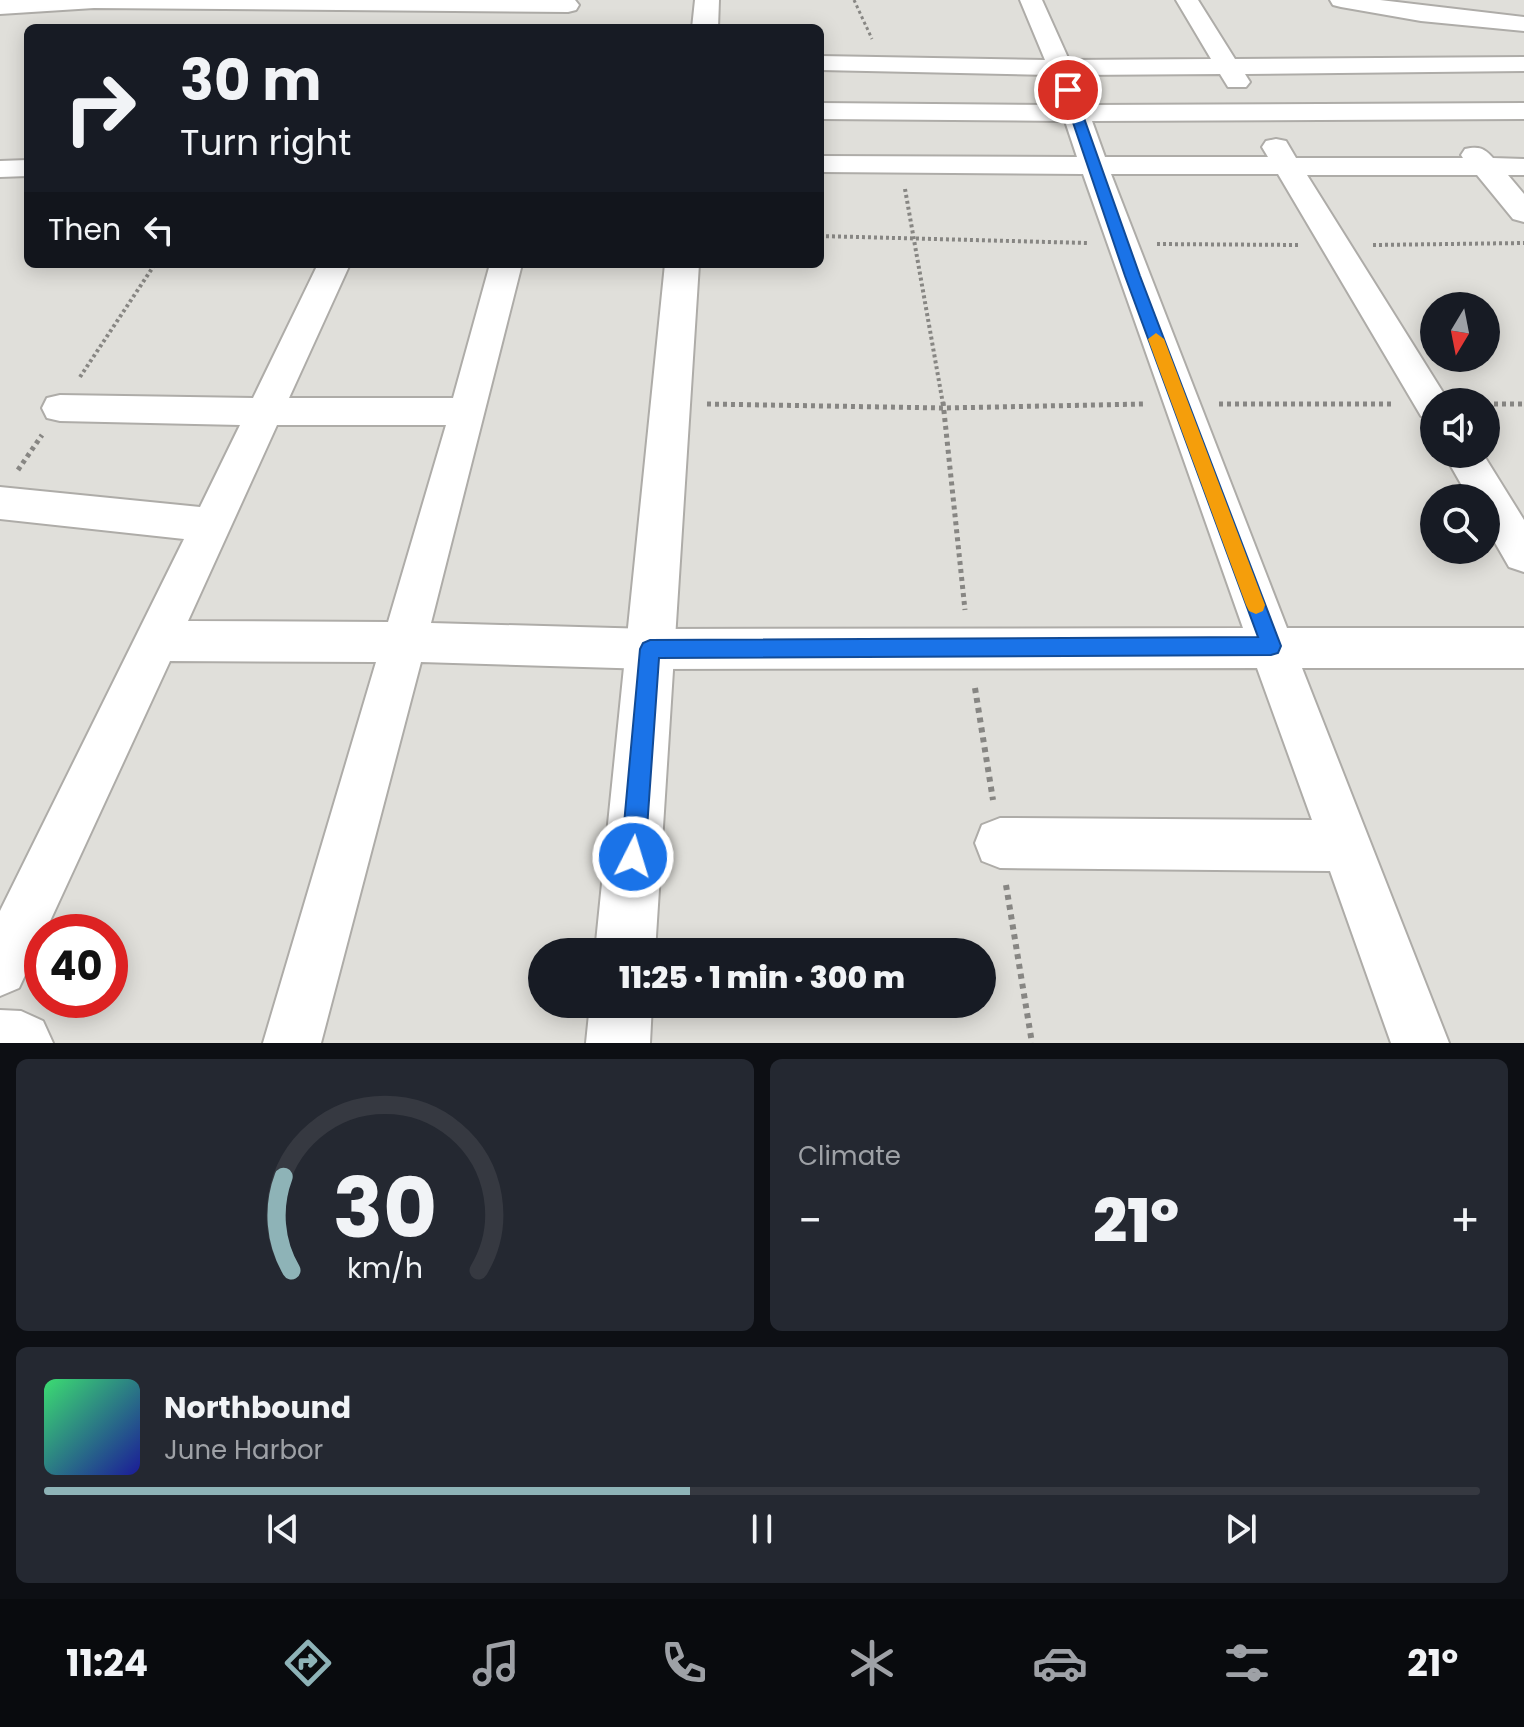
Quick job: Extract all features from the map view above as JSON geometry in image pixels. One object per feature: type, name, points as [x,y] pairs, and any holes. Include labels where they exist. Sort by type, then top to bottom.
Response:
[{"type":"street","points":[[705,24],[707,0]]},
{"type":"street","points":[[1031,0],[1060,68],[1180,403],[1420,1043]]},
{"type":"street","points":[[1187,0],[1422,388]]},
{"type":"street","points":[[1341,0],[1421,14],[1524,24]]},
{"type":"street","points":[[0,7],[94,1],[569,2],[564,24]]},
{"type":"street","points":[[431,2],[436,24]]},
{"type":"street","points":[[824,63],[1060,68],[1524,64]]},
{"type":"street","points":[[1398,64],[1524,213]]},
{"type":"street","points":[[824,111],[1256,114],[1524,111]]},
{"type":"street","points":[[824,164],[1524,167]]},
{"type":"street","points":[[0,169],[24,168]]},
{"type":"street","points":[[0,969],[332,268]]},
{"type":"street","points":[[292,1043],[405,642],[505,268]]},
{"type":"street","points":[[626,938],[682,268]]},
{"type":"street","points":[[60,408],[265,412],[468,411]]},
{"type":"street","points":[[1471,468],[1524,555]]},
{"type":"street","points":[[0,503],[211,525]]},
{"type":"street","points":[[157,641],[405,642],[650,649],[1524,648]]},
{"type":"street","points":[[1000,843],[1346,846]]},
{"type":"street","points":[[618,1043],[620,1018]]},
{"type":"street","points":[[0,1042],[21,1043]]},
{"type":"path","points":[[854,0],[884,64]]},
{"type":"path","points":[[901,165],[944,408],[969,648],[1032,1043]]},
{"type":"path","points":[[824,236],[1122,244],[1524,243]]},
{"type":"path","points":[[670,404],[944,408],[1180,403],[1420,406]]},
{"type":"path","points":[[1500,404],[1524,404]]},
{"type":"slow traffic","points":[[1156,339],[1256,605]]},
{"type":"route","points":[[633,857],[650,649],[1271,646],[1133,276],[1068,90]]}]
